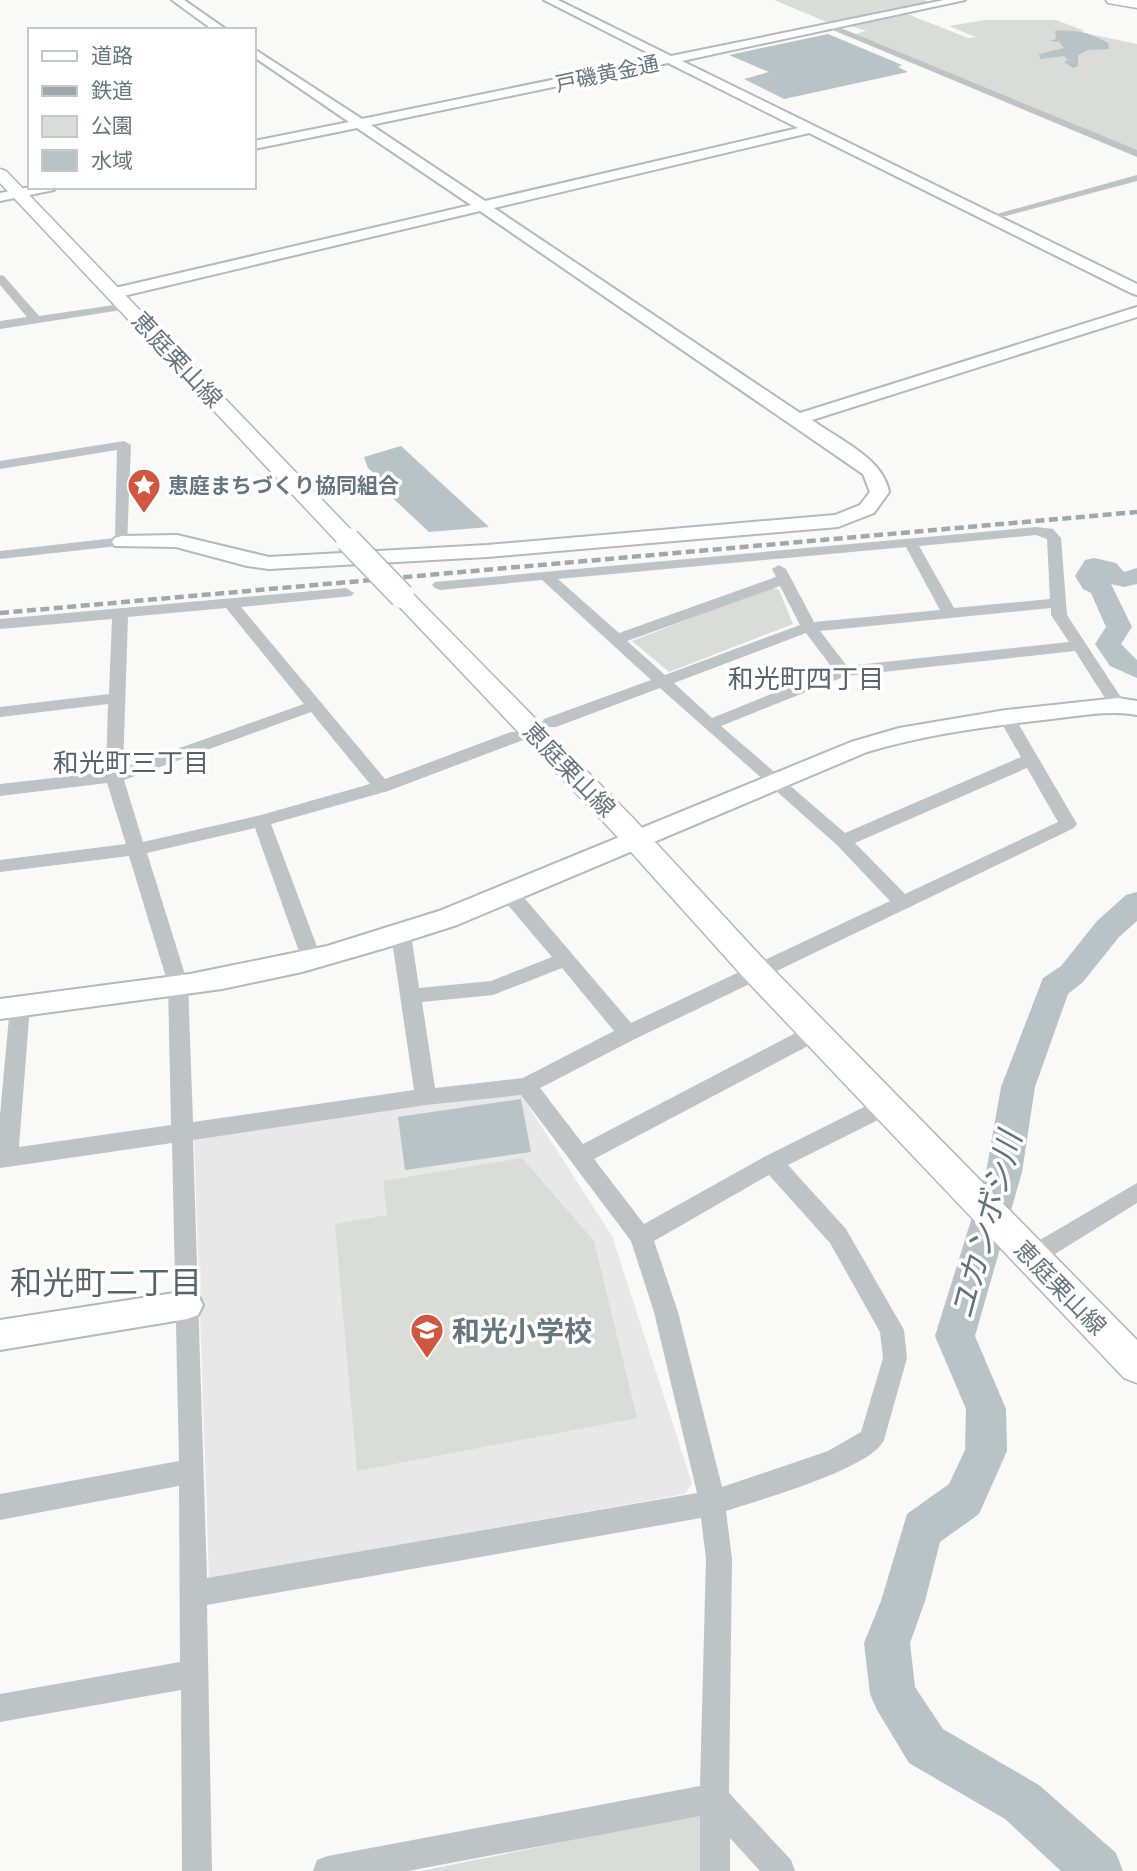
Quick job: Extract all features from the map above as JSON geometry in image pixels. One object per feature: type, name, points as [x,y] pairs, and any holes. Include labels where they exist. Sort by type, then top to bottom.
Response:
[{"type":"highway","points":[[1113,0],[1134,3]]},
{"type":"main road","name":"恵庭栗山線","points":[[0,174],[635,838],[757,972],[1137,1366]]},
{"type":"street","points":[[177,0],[218,28]]},
{"type":"street","points":[[549,0],[1137,289]]},
{"type":"street","name":"戸磯黄金通","points":[[256,145],[960,0]]},
{"type":"street","points":[[831,26],[1137,154]]},
{"type":"street","points":[[0,555],[122,542],[177,541],[247,560],[281,563],[487,551],[838,521],[867,509],[880,492],[878,482],[870,470],[256,53]]},
{"type":"street","points":[[0,325],[36,320],[122,300],[481,205],[810,129]]},
{"type":"street","points":[[991,217],[1137,178]]},
{"type":"street","points":[[0,197],[40,189]]},
{"type":"street","points":[[0,278],[36,320]]},
{"type":"street","points":[[797,419],[1137,312]]},
{"type":"street","points":[[0,466],[124,445],[122,542]]},
{"type":"street","points":[[440,585],[909,542],[1048,532],[1054,538],[1059,615],[1127,707]]},
{"type":"street","points":[[909,542],[950,614]]},
{"type":"street","points":[[771,555],[809,626],[843,671]]},
{"type":"street","points":[[545,575],[772,782],[843,841],[902,902]]},
{"type":"street","points":[[618,639],[784,579]]},
{"type":"street","points":[[0,624],[346,593]]},
{"type":"street","points":[[550,723],[809,626],[1057,603]]},
{"type":"street","points":[[230,604],[382,787]]},
{"type":"street","points":[[120,614],[114,777],[178,984],[192,1471],[197,1871]]},
{"type":"street","points":[[711,724],[843,671],[1080,646]]},
{"type":"street","points":[[0,712],[117,698]]},
{"type":"street","points":[[0,790],[114,777],[316,705]]},
{"type":"street","points":[[1006,717],[1068,824],[628,1033],[526,1086],[426,1097],[3,1158],[10,1007],[251,973],[312,960],[401,934],[859,747],[899,735],[1006,717],[1127,707]]},
{"type":"street","points":[[0,866],[138,849],[261,821],[382,787],[517,736]]},
{"type":"street","points":[[843,841],[1032,759]]},
{"type":"street","points":[[261,821],[312,960]]},
{"type":"street","points":[[508,892],[628,1033]]},
{"type":"street","points":[[401,934],[426,1097]]},
{"type":"street","points":[[411,996],[493,988],[566,959]]},
{"type":"street","points":[[580,1156],[816,1032]]},
{"type":"street","points":[[526,1086],[641,1237],[666,1312],[712,1503],[719,1559],[715,1871]]},
{"type":"street","points":[[641,1237],[772,1163],[888,1105]]},
{"type":"street","points":[[193,1594],[712,1503],[835,1461],[871,1440],[895,1358],[892,1330],[838,1236],[772,1163]]},
{"type":"street","points":[[1027,1252],[1137,1192]]},
{"type":"street","points":[[0,1335],[187,1305]]},
{"type":"street","points":[[0,1507],[192,1471]]},
{"type":"street","points":[[0,1708],[194,1674]]},
{"type":"street","points":[[328,1871],[714,1798]]},
{"type":"street","points":[[714,1798],[780,1871]]},
{"type":"shaded area","name":"和光小学校","points":[[520,1093],[612,1236],[692,1483],[685,1494],[209,1579],[194,1135]]},
{"type":"green space","points":[[774,0],[925,0],[929,2],[829,23]]},
{"type":"green space","points":[[907,14],[968,38],[976,37],[949,26],[985,20],[1056,20],[1085,31],[1080,32],[1137,44],[1137,153],[855,34],[866,31],[851,26]]},
{"type":"green space","points":[[771,587],[779,590],[793,624],[669,672],[632,641]]},
{"type":"green space","points":[[522,1158],[594,1241],[637,1418],[357,1471],[335,1224],[387,1215],[383,1181]]},
{"type":"green space","points":[[701,1814],[706,1871],[421,1871]]},
{"type":"water","points":[[1055,31],[1089,34],[1108,43],[1109,49],[1088,50],[1078,55],[1078,66],[1073,68],[1064,62],[1068,60],[1064,56],[1040,59],[1039,54],[1064,48],[1059,42],[1049,41],[1056,39]]},
{"type":"water","points":[[828,34],[902,65],[898,67],[908,72],[784,99],[744,79],[769,72],[729,55]]},
{"type":"water","points":[[401,446],[489,527],[429,532],[384,490],[391,487],[368,468],[364,457]]},
{"type":"water","points":[[521,1099],[531,1152],[405,1170],[398,1117]]},
{"type":"waterway","name":"ユカンボシ川","points":[[1137,575],[1120,579],[1113,576],[1107,568],[1094,565],[1087,576],[1092,584],[1103,590],[1107,605],[1119,627],[1108,644],[1120,660],[1137,670]]},
{"type":"waterway","name":"ユカンボシ川","points":[[1098,1871],[1022,1802],[926,1746],[893,1694],[887,1643],[903,1601],[922,1529],[964,1499],[986,1451],[986,1409],[955,1336],[1004,1172],[1018,1087],[1054,987],[1072,974],[1108,929],[1137,903]]},
{"type":"railway","points":[[0,613],[1137,512]]},
{"type":"place","name":"恵庭まちづくり協同組合","points":[[144,515]]},
{"type":"place","name":"和光小学校","points":[[427,1360]]},
{"type":"district","name":"和光町四丁目","points":[[806,678]]},
{"type":"district","name":"和光町三丁目","points":[[131,762]]},
{"type":"district","name":"和光町二丁目","points":[[106,1282]]}]
